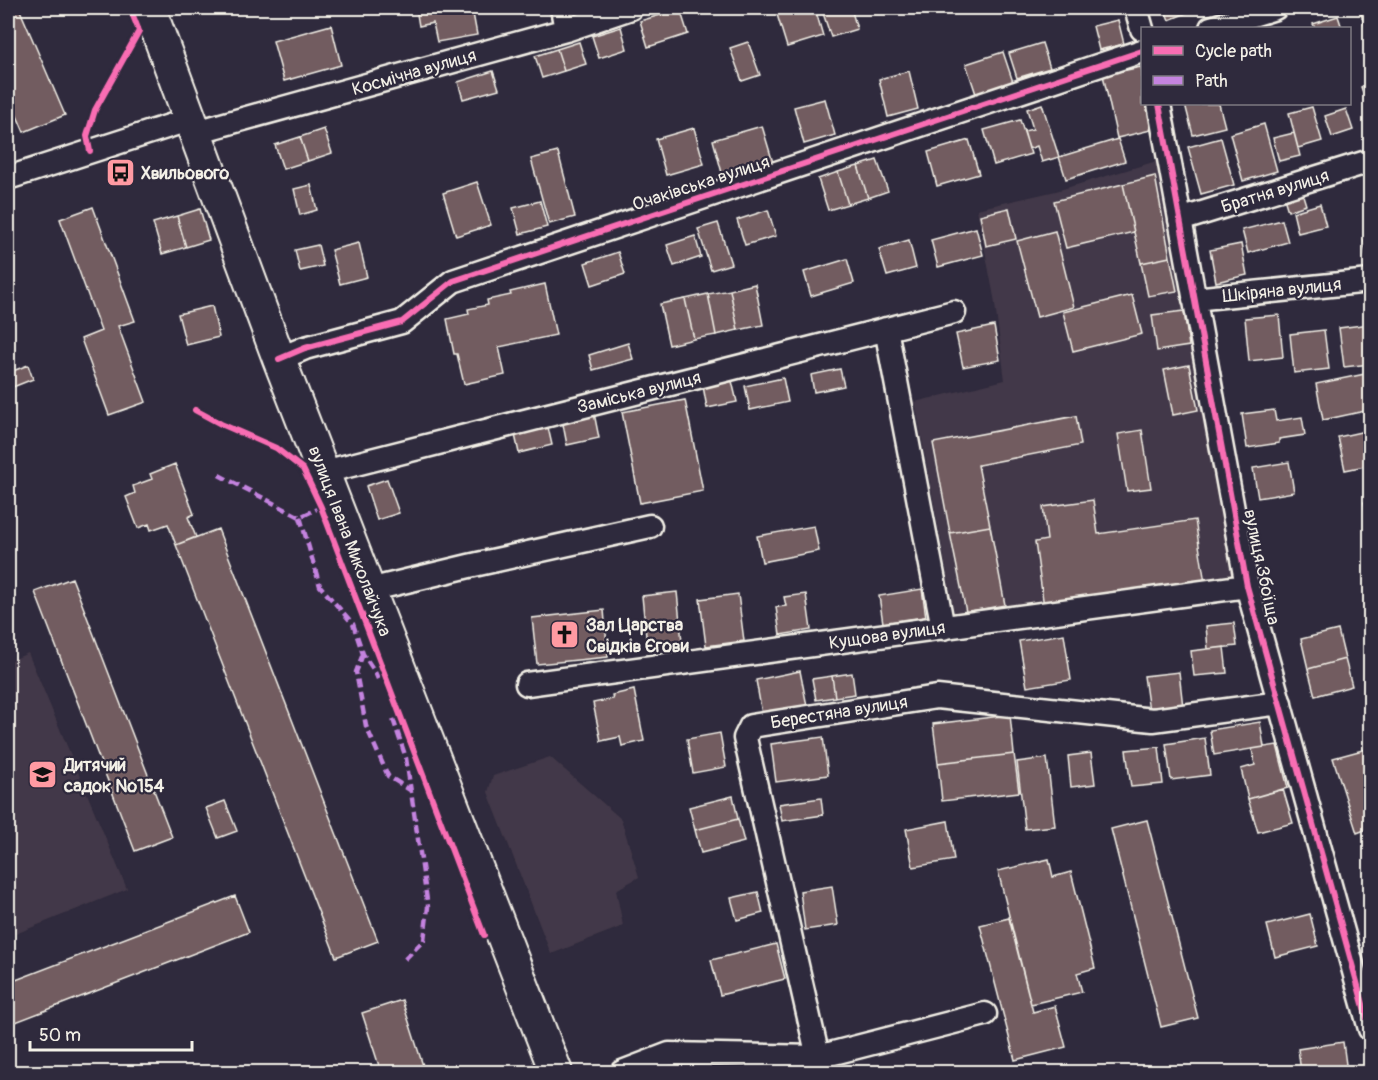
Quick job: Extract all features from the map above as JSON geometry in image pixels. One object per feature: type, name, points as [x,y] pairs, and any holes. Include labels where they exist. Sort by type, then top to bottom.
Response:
[{"type":"main road","name":"вулиця Івана Миколайчука","points":[[149,8],[279,359],[556,1072]]},
{"type":"street","points":[[562,8],[566,30]]},
{"type":"street","name":"Космічна вулиця","points":[[8,178],[193,126],[566,30],[631,8]]},
{"type":"street","points":[[1136,8],[1142,27]]},
{"type":"street","points":[[1214,27],[1275,8]]},
{"type":"street","name":"Очаківська вулиця","points":[[279,359],[305,348],[402,322],[453,281],[1141,52]]},
{"type":"street","name":"вулиця Збоїща","points":[[1159,105],[1247,586],[1371,1029]]},
{"type":"street","name":"Братня вулиця","points":[[1180,220],[1371,161]]},
{"type":"street","name":"Шкіряна вулиця","points":[[1194,299],[1371,281]]},
{"type":"street","name":"Заміська вулиця","points":[[324,472],[954,312]]},
{"type":"street","points":[[886,329],[944,628]]},
{"type":"street","points":[[369,590],[650,526]]},
{"type":"street","name":"Кущова вулиця","points":[[527,684],[1247,586]]},
{"type":"street","name":"Берестяна вулиця","points":[[819,1065],[745,738],[751,726],[937,697],[1153,720],[1280,703]]},
{"type":"street","points":[[622,1072],[669,1054],[819,1065],[985,1014]]},
{"type":"shaded area","points":[[1157,161],[1208,408],[1235,583],[956,622],[915,402],[1005,380],[994,297],[977,209],[1056,191]]},
{"type":"shaded area","name":"Дитячий садок №154","points":[[28,653],[127,889],[8,937],[8,662]]},
{"type":"shaded area","points":[[550,757],[621,819],[639,877],[616,890],[623,926],[551,954],[488,792],[493,776]]},
{"type":"building","points":[[8,8],[19,8],[65,115],[24,132],[8,95]]},
{"type":"building","points":[[416,8],[472,8],[477,35],[437,42],[433,23],[419,26]]},
{"type":"building","points":[[775,8],[815,8],[823,36],[787,47]]},
{"type":"building","points":[[851,8],[857,29],[831,37],[822,10]]},
{"type":"building","points":[[1164,8],[1193,8],[1194,10],[1169,20]]},
{"type":"building","points":[[1370,8],[1370,41],[1360,11]]},
{"type":"building","points":[[680,9],[688,34],[648,47],[640,21]]},
{"type":"building","points":[[1338,16],[1342,27],[1314,27],[1313,24]]},
{"type":"building","points":[[1118,20],[1124,44],[1099,50],[1093,26]]},
{"type":"building","points":[[331,25],[341,65],[284,81],[273,41]]},
{"type":"building","points":[[621,27],[627,49],[599,58],[592,36]]},
{"type":"building","points":[[579,42],[586,64],[564,71],[557,49]]},
{"type":"building","points":[[748,42],[760,75],[742,81],[730,48]]},
{"type":"building","points":[[1042,43],[1050,68],[1017,78],[1009,53]]},
{"type":"building","points":[[557,49],[564,71],[542,78],[535,56]]},
{"type":"building","points":[[1003,52],[1013,82],[976,94],[966,64]]},
{"type":"building","points":[[1141,67],[1141,105],[1149,105],[1155,129],[1117,138],[1103,75]]},
{"type":"building","points":[[493,71],[499,89],[463,99],[458,82]]},
{"type":"building","points":[[909,71],[918,109],[888,117],[879,79]]},
{"type":"building","points":[[1370,84],[1370,111],[1361,87]]},
{"type":"building","points":[[825,99],[835,135],[804,144],[794,107]]},
{"type":"building","points":[[1042,104],[1059,157],[1042,162],[1037,146],[1029,149],[1024,131],[1033,129],[1027,109]]},
{"type":"building","points":[[1185,105],[1219,105],[1225,127],[1193,135]]},
{"type":"building","points":[[1312,107],[1322,141],[1298,148],[1289,113]]},
{"type":"building","points":[[1346,109],[1353,130],[1332,137],[1325,116]]},
{"type":"building","points":[[1020,120],[1031,154],[994,165],[984,130]]},
{"type":"building","points":[[1264,124],[1277,171],[1243,181],[1230,134]]},
{"type":"building","points":[[762,126],[774,166],[724,180],[713,140]]},
{"type":"building","points":[[694,128],[704,164],[666,175],[656,139]]},
{"type":"building","points":[[324,129],[332,153],[308,161],[300,137]]},
{"type":"building","points":[[1294,133],[1300,156],[1279,161],[1273,138]]},
{"type":"building","points":[[300,137],[308,161],[283,169],[275,145]]},
{"type":"building","points":[[1221,138],[1234,185],[1201,194],[1188,147]]},
{"type":"building","points":[[1118,139],[1125,161],[1066,179],[1059,157]]},
{"type":"building","points":[[969,140],[979,174],[937,186],[928,152]]},
{"type":"building","points":[[558,152],[575,217],[549,224],[531,159]]},
{"type":"building","points":[[877,160],[888,191],[868,198],[858,166]]},
{"type":"building","points":[[858,166],[868,198],[848,204],[838,172]]},
{"type":"building","points":[[838,172],[848,204],[828,210],[818,179]]},
{"type":"building","points":[[1155,176],[1170,257],[1141,263],[1123,184]]},
{"type":"building","points":[[477,182],[491,225],[456,236],[443,193]]},
{"type":"building","points":[[1123,184],[1134,232],[1066,248],[1054,201]]},
{"type":"building","points":[[311,185],[317,210],[300,215],[294,189]]},
{"type":"building","points":[[1302,192],[1306,205],[1288,211],[1284,198]]},
{"type":"building","points":[[540,201],[547,227],[520,234],[513,208]]},
{"type":"building","points":[[1320,204],[1326,226],[1298,233],[1293,212]]},
{"type":"building","points":[[93,207],[135,321],[118,326],[146,402],[109,415],[81,339],[101,331],[60,219]]},
{"type":"building","points":[[1009,208],[1016,239],[986,246],[980,215]]},
{"type":"building","points":[[200,209],[209,240],[186,247],[177,216]]},
{"type":"building","points":[[768,210],[776,236],[745,245],[737,220]]},
{"type":"building","points":[[177,216],[186,247],[162,254],[153,223]]},
{"type":"building","points":[[1282,220],[1288,242],[1248,253],[1242,230]]},
{"type":"building","points":[[718,223],[731,264],[711,270],[698,229]]},
{"type":"building","points":[[976,228],[983,255],[938,267],[931,240]]},
{"type":"building","points":[[1055,231],[1074,307],[1037,317],[1017,241]]},
{"type":"building","points":[[695,236],[701,257],[674,266],[667,245]]},
{"type":"building","points":[[1370,239],[1370,267],[1368,267],[1364,240]]},
{"type":"building","points":[[909,240],[916,268],[887,276],[879,249]]},
{"type":"building","points":[[359,243],[367,277],[340,284],[331,250]]},
{"type":"building","points":[[1241,244],[1247,275],[1216,282],[1210,250]]},
{"type":"building","points":[[318,245],[323,266],[300,271],[295,250]]},
{"type":"building","points":[[618,252],[625,274],[592,285],[585,263]]},
{"type":"building","points":[[1170,257],[1177,291],[1148,296],[1141,263]]},
{"type":"building","points":[[847,259],[854,283],[811,296],[804,272]]},
{"type":"building","points":[[545,284],[556,335],[499,347],[505,375],[464,384],[457,354],[454,354],[447,319],[469,314],[468,309],[488,305],[487,300]]},
{"type":"building","points":[[755,284],[763,325],[738,330],[730,290]]},
{"type":"building","points":[[730,290],[738,330],[716,335],[708,294]]},
{"type":"building","points":[[708,294],[716,335],[694,339],[685,299]]},
{"type":"building","points":[[1132,295],[1142,334],[1073,351],[1063,312]]},
{"type":"building","points":[[685,299],[694,339],[669,345],[660,304]]},
{"type":"building","points":[[212,306],[219,337],[186,345],[178,314]]},
{"type":"building","points":[[1184,311],[1189,346],[1157,351],[1152,315]]},
{"type":"building","points":[[1279,315],[1283,357],[1249,361],[1245,318]]},
{"type":"building","points":[[1370,324],[1370,364],[1344,367],[1339,328]]},
{"type":"building","points":[[994,326],[1000,360],[963,367],[956,334]]},
{"type":"building","points":[[1324,330],[1329,369],[1294,373],[1290,334]]},
{"type":"building","points":[[628,343],[633,359],[593,370],[589,355]]},
{"type":"building","points":[[28,365],[33,379],[13,387],[8,373]]},
{"type":"building","points":[[1189,365],[1198,410],[1173,415],[1164,370]]},
{"type":"building","points":[[840,369],[844,386],[814,392],[811,375]]},
{"type":"building","points":[[1370,373],[1370,410],[1323,420],[1316,384]]},
{"type":"building","points":[[783,378],[788,402],[750,410],[745,386]]},
{"type":"building","points":[[732,381],[737,402],[707,408],[703,386]]},
{"type":"building","points":[[685,400],[703,491],[640,503],[622,412]]},
{"type":"building","points":[[1274,410],[1276,421],[1302,417],[1305,435],[1279,439],[1279,443],[1247,448],[1242,414]]},
{"type":"building","points":[[594,413],[599,438],[567,445],[562,419]]},
{"type":"building","points":[[1076,416],[1081,445],[978,465],[990,526],[950,533],[933,443]]},
{"type":"building","points":[[547,423],[552,445],[519,453],[514,430]]},
{"type":"building","points":[[1142,430],[1151,488],[1127,491],[1118,434]]},
{"type":"building","points":[[1370,430],[1370,465],[1345,470],[1338,437]]},
{"type":"building","points":[[1289,462],[1294,492],[1258,498],[1253,468]]},
{"type":"building","points":[[175,464],[194,514],[188,517],[196,537],[176,545],[168,524],[151,530],[149,524],[138,528],[126,497],[135,493],[133,486],[152,479],[150,474]]},
{"type":"building","points":[[387,479],[399,513],[377,520],[366,486]]},
{"type":"building","points":[[1093,500],[1098,534],[1195,520],[1205,583],[1044,607],[1035,542],[1047,540],[1043,507]]},
{"type":"building","points":[[1370,501],[1370,536],[1364,502]]},
{"type":"building","points":[[814,526],[819,551],[762,562],[757,536]]},
{"type":"building","points":[[990,526],[1005,605],[966,612],[950,533]]},
{"type":"building","points":[[218,529],[378,941],[336,957],[176,545]]},
{"type":"building","points":[[72,578],[172,837],[135,851],[35,592]]},
{"type":"building","points":[[922,589],[926,617],[883,623],[879,596]]},
{"type":"building","points":[[677,592],[682,642],[647,646],[642,596]]},
{"type":"building","points":[[738,594],[744,641],[706,646],[700,599]]},
{"type":"building","points":[[806,594],[811,630],[780,635],[776,607],[786,606],[784,597]]},
{"type":"building","points":[[604,610],[608,657],[537,664],[532,618]]},
{"type":"building","points":[[1234,623],[1237,646],[1208,649],[1206,626]]},
{"type":"building","points":[[1338,630],[1345,659],[1308,669],[1301,639]]},
{"type":"building","points":[[1064,634],[1071,680],[1027,687],[1019,641]]},
{"type":"building","points":[[1224,647],[1227,673],[1194,676],[1191,651]]},
{"type":"building","points":[[1345,659],[1352,686],[1315,696],[1308,669]]},
{"type":"building","points":[[800,671],[807,706],[762,714],[756,680]]},
{"type":"building","points":[[1179,672],[1183,707],[1149,711],[1144,676]]},
{"type":"building","points":[[852,673],[855,694],[835,697],[832,676]]},
{"type":"building","points":[[832,676],[835,697],[816,700],[812,679]]},
{"type":"building","points":[[634,690],[644,741],[622,746],[620,737],[601,741],[593,703],[613,699],[612,695]]},
{"type":"building","points":[[1010,715],[1014,754],[938,763],[933,724]]},
{"type":"building","points":[[1260,722],[1264,747],[1214,755],[1210,730]]},
{"type":"building","points":[[720,733],[726,767],[693,773],[687,739]]},
{"type":"building","points":[[823,737],[828,775],[776,782],[771,744]]},
{"type":"building","points":[[1205,738],[1210,775],[1171,780],[1166,744]]},
{"type":"building","points":[[1277,745],[1288,788],[1248,799],[1241,769],[1255,765],[1252,749]]},
{"type":"building","points":[[1159,747],[1163,784],[1131,787],[1126,750]]},
{"type":"building","points":[[1370,748],[1370,828],[1357,833],[1333,758]]},
{"type":"building","points":[[1091,753],[1095,784],[1071,787],[1068,756]]},
{"type":"building","points":[[1014,754],[1019,792],[942,801],[938,763]]},
{"type":"building","points":[[1047,758],[1055,826],[1025,829],[1017,762]]},
{"type":"building","points":[[1283,789],[1293,823],[1258,832],[1248,799]]},
{"type":"building","points":[[733,796],[738,819],[695,830],[689,807]]},
{"type":"building","points":[[821,798],[823,815],[782,821],[779,804]]},
{"type":"building","points":[[225,801],[237,831],[218,838],[206,808]]},
{"type":"building","points":[[738,819],[744,842],[701,853],[695,830]]},
{"type":"building","points":[[1147,820],[1198,1018],[1161,1027],[1111,829]]},
{"type":"building","points":[[948,821],[954,860],[913,867],[906,829]]},
{"type":"building","points":[[1049,859],[1053,877],[1071,872],[1095,968],[1077,973],[1082,992],[1031,1004],[998,871]]},
{"type":"building","points":[[832,886],[838,925],[805,930],[800,891]]},
{"type":"building","points":[[758,892],[763,913],[737,920],[731,898]]},
{"type":"building","points":[[235,896],[249,932],[8,1025],[8,983]]},
{"type":"building","points":[[1310,914],[1318,946],[1275,957],[1267,925]]},
{"type":"building","points":[[1009,918],[1033,1012],[1055,1006],[1066,1047],[1015,1060],[980,925]]},
{"type":"building","points":[[776,944],[785,979],[720,995],[711,960]]},
{"type":"building","points":[[402,1000],[425,1072],[381,1072],[362,1013]]},
{"type":"building","points":[[1343,1042],[1347,1072],[1301,1072],[1298,1049]]},
{"type":"marked path","points":[[219,475],[300,517],[321,507]]},
{"type":"marked path","points":[[300,517],[320,586],[353,624],[363,654],[378,679]]},
{"type":"marked path","points":[[363,654],[356,672],[366,726],[388,776],[410,790]]},
{"type":"marked path","points":[[393,719],[406,758],[428,907],[424,940],[402,962]]},
{"type":"cycle path","points":[[90,151],[87,136],[95,110],[139,31],[130,8]]},
{"type":"cycle path","points":[[279,359],[305,348],[402,322],[453,281],[1141,51]]},
{"type":"cycle path","points":[[1159,105],[1247,586],[1370,1029]]},
{"type":"cycle path","points":[[195,410],[276,448],[303,469],[321,507],[484,935]]},
{"type":"place","name":"Хвильового","points":[[120,173]]},
{"type":"place","name":"Зал Царства Свідків Єгови","points":[[565,635]]},
{"type":"place","name":"Дитячий садок №154","points":[[43,775]]}]
